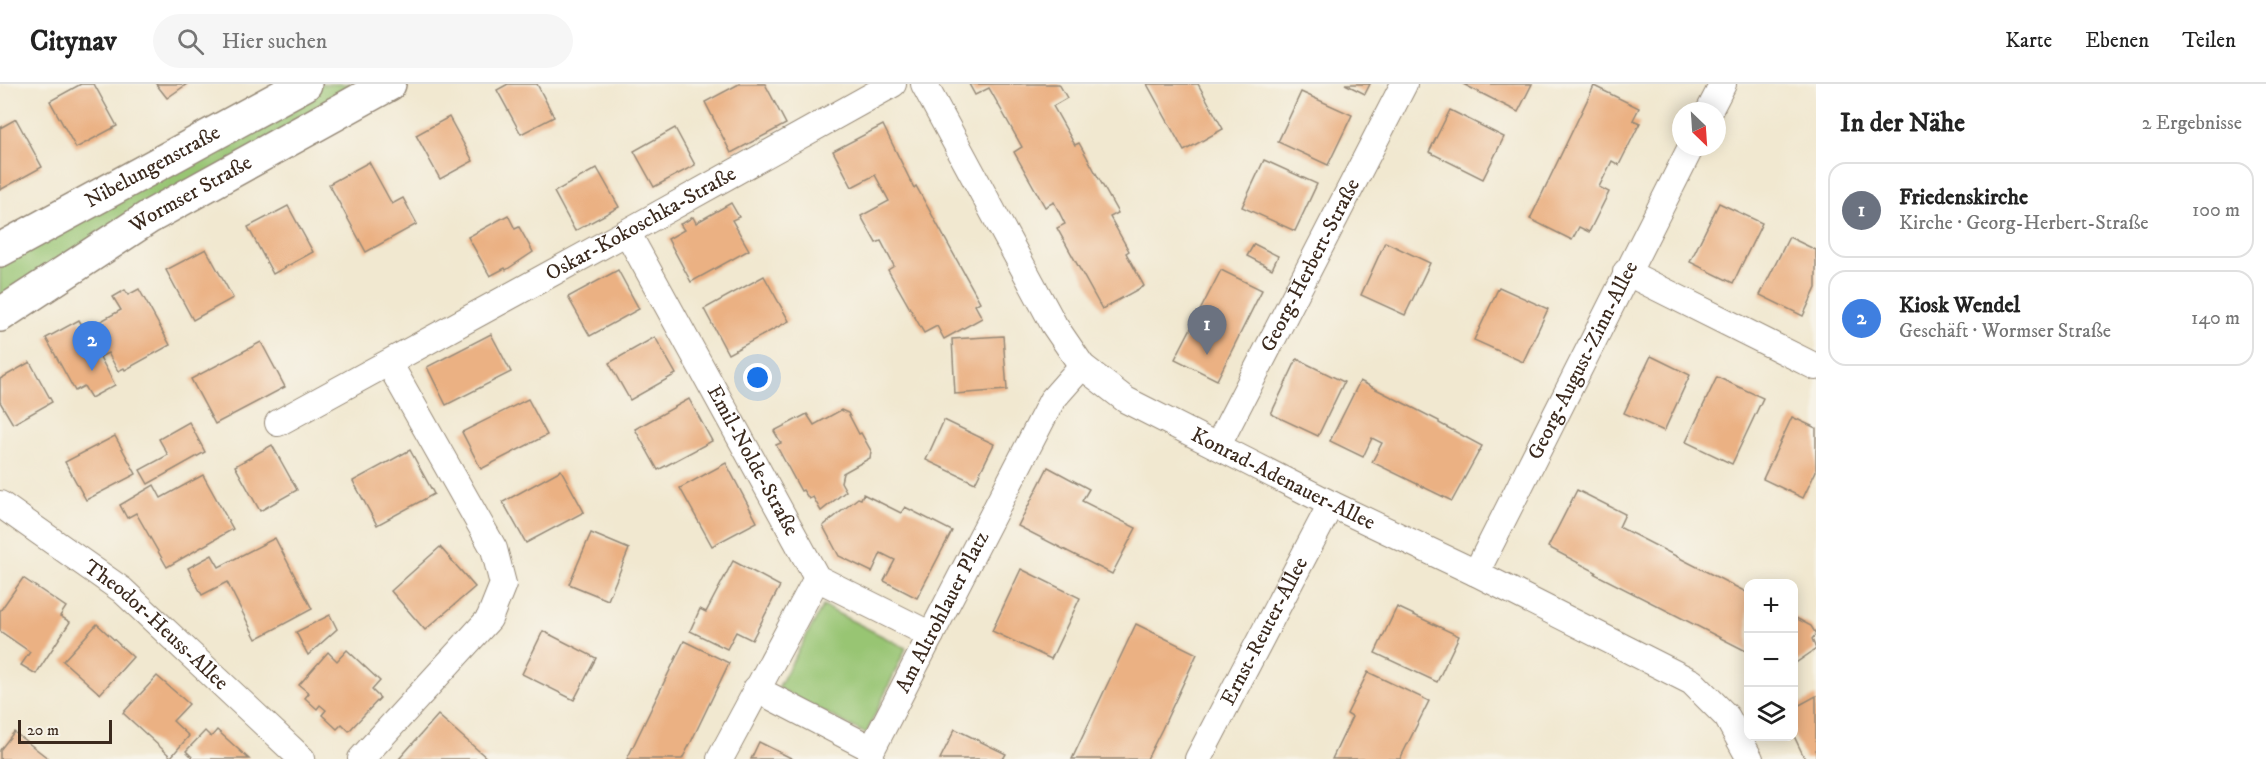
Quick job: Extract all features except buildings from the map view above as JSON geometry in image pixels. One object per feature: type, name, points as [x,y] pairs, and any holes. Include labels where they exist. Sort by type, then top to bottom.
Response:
[{"type":"street","name":"Nibelungenstraße","points":[[0,250],[305,84]]},
{"type":"street","name":"Wormser Straße","points":[[0,315],[149,217],[389,84]]},
{"type":"street","name":"Oskar-Kokoschka-Straße","points":[[278,423],[893,84]]},
{"type":"street","name":"Konrad-Adenauer-Allee","points":[[924,84],[1054,324],[1082,366],[1126,400],[1692,682],[1727,717],[1750,759]]},
{"type":"street","name":"Georg-Herbert-Straße","points":[[1218,445],[1404,84]]},
{"type":"street","points":[[1714,102],[1723,84]]},
{"type":"street","name":"Georg-August-Zinn-Allee","points":[[1476,573],[1686,156]]},
{"type":"street","name":"Emil-Nolde-Straße","points":[[627,232],[816,578]]},
{"type":"street","points":[[1626,272],[1816,367]]},
{"type":"street","points":[[361,759],[489,619],[503,584],[494,549],[389,363]]},
{"type":"street","name":"Am Altrohlauer Platz","points":[[756,689],[873,754],[931,635],[1052,400],[1082,366]]},
{"type":"street","name":"Theodor-Heuss-Allee","points":[[0,504],[122,590],[301,759]]},
{"type":"street","name":"Ernst-Reuter-Allee","points":[[1198,759],[1331,504]]},
{"type":"street","points":[[720,759],[816,578],[931,635]]},
{"type":"green space","points":[[320,84],[350,84],[356,93],[0,305],[0,261]]},
{"type":"green space","points":[[823,606],[906,648],[866,734],[778,688]]},
{"type":"place","name":"Friedenskirche","points":[[1207,355]]},
{"type":"place","name":"Kiosk Wendel","points":[[92,371]]}]
